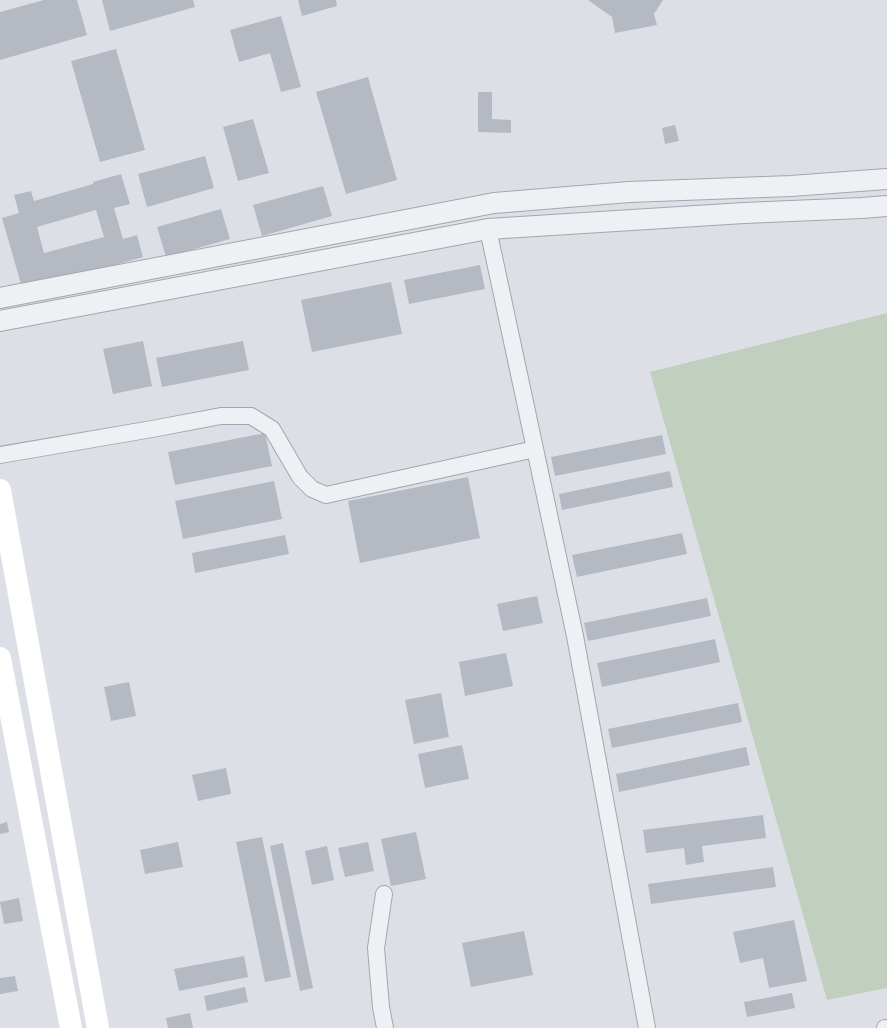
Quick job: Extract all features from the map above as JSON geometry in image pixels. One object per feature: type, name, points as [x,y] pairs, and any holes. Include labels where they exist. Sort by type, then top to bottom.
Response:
[{"type":"main road","points":[[0,490],[98,1028]]},
{"type":"main road","points":[[0,658],[71,1028]]},
{"type":"main road","points":[[49,913],[76,910]]},
{"type":"street","points":[[0,298],[494,203],[629,192],[791,186],[887,179]]},
{"type":"street","points":[[0,321],[488,229],[744,213],[887,206]]},
{"type":"street","points":[[488,229],[576,636],[647,1028]]},
{"type":"street","points":[[0,456],[221,416],[251,416],[272,429],[300,477],[312,489],[326,494],[535,449]]},
{"type":"street","points":[[384,894],[376,948],[381,1007],[385,1028]]},
{"type":"green space","points":[[887,313],[887,988],[827,1000],[650,372]]},
{"type":"building","points":[[44,0],[77,0],[87,35],[0,60],[0,12]]},
{"type":"building","points":[[102,0],[193,0],[195,7],[110,31]]},
{"type":"building","points":[[298,0],[336,0],[337,6],[302,16]]},
{"type":"building","points":[[588,0],[663,0],[654,14],[657,25],[615,33],[612,17]]},
{"type":"building","points":[[281,16],[301,87],[281,92],[270,53],[239,62],[230,30]]},
{"type":"building","points":[[116,49],[145,150],[100,162],[71,61]]},
{"type":"building","points":[[368,77],[397,180],[346,194],[316,92]]},
{"type":"building","points":[[478,92],[492,92],[492,119],[511,120],[511,133],[478,132]]},
{"type":"building","points":[[253,119],[269,173],[238,181],[223,127]]},
{"type":"building","points":[[675,125],[679,141],[665,144],[662,128]]},
{"type":"building","points":[[205,156],[214,188],[147,207],[138,174]]},
{"type":"building","points":[[121,174],[130,204],[114,208],[123,239],[137,235],[143,257],[23,291],[2,218],[19,213],[14,195],[31,191],[34,201],[93,184],[93,182]],"holes":[[[96,210],[104,237],[44,253],[37,227]]]},
{"type":"building","points":[[323,186],[332,216],[262,236],[253,205]]},
{"type":"building","points":[[221,209],[230,239],[166,257],[157,227]]},
{"type":"building","points":[[480,265],[485,289],[409,304],[404,280]]},
{"type":"building","points":[[391,282],[402,334],[312,352],[301,300]]},
{"type":"building","points":[[143,341],[152,386],[113,394],[103,349]]},
{"type":"building","points":[[243,341],[249,370],[162,387],[156,358]]},
{"type":"building","points":[[265,433],[272,466],[175,485],[168,452]]},
{"type":"building","points":[[662,435],[666,454],[555,476],[551,457]]},
{"type":"building","points":[[670,471],[673,487],[562,510],[559,494]]},
{"type":"building","points":[[468,477],[480,538],[360,563],[348,501]]},
{"type":"building","points":[[274,481],[282,519],[183,539],[175,501]]},
{"type":"building","points":[[682,533],[687,554],[577,577],[572,555]]},
{"type":"building","points":[[285,535],[289,554],[195,573],[192,553]]},
{"type":"building","points":[[537,596],[543,623],[503,631],[497,604]]},
{"type":"building","points":[[707,598],[711,616],[588,641],[584,623]]},
{"type":"building","points":[[715,639],[720,662],[602,687],[597,663]]},
{"type":"building","points":[[506,653],[513,686],[465,696],[459,662]]},
{"type":"building","points":[[129,682],[136,716],[111,721],[104,687]]},
{"type":"building","points":[[441,693],[449,737],[414,744],[405,700]]},
{"type":"building","points":[[738,703],[742,722],[612,748],[608,729]]},
{"type":"building","points":[[462,745],[469,779],[425,788],[418,754]]},
{"type":"building","points":[[746,747],[750,765],[619,792],[616,774]]},
{"type":"building","points":[[226,768],[231,794],[198,801],[192,775]]},
{"type":"building","points":[[763,815],[766,838],[702,846],[704,862],[686,865],[684,848],[646,853],[643,830]]},
{"type":"building","points":[[7,822],[9,832],[0,834],[0,824]]},
{"type":"building","points":[[416,832],[426,879],[391,886],[381,839]]},
{"type":"building","points":[[262,837],[291,977],[265,982],[236,842]]},
{"type":"building","points":[[178,842],[183,867],[145,874],[140,850]]},
{"type":"building","points":[[368,842],[374,871],[345,877],[338,848]]},
{"type":"building","points":[[283,843],[313,988],[300,991],[270,846]]},
{"type":"building","points":[[327,846],[334,880],[312,885],[305,851]]},
{"type":"building","points":[[773,867],[776,887],[651,904],[648,884]]},
{"type":"building","points":[[19,898],[23,921],[4,924],[0,902]]},
{"type":"building","points":[[794,920],[807,981],[769,988],[763,958],[740,963],[733,932]]},
{"type":"building","points":[[524,931],[533,975],[471,987],[462,943]]},
{"type":"building","points":[[244,956],[248,977],[179,991],[174,969]]},
{"type":"building","points":[[15,976],[18,991],[0,994],[0,978]]},
{"type":"building","points":[[245,987],[248,1002],[207,1011],[204,996]]},
{"type":"building","points":[[792,993],[795,1008],[747,1017],[744,1002]]},
{"type":"building","points":[[190,1013],[193,1028],[168,1028],[166,1018]]}]
